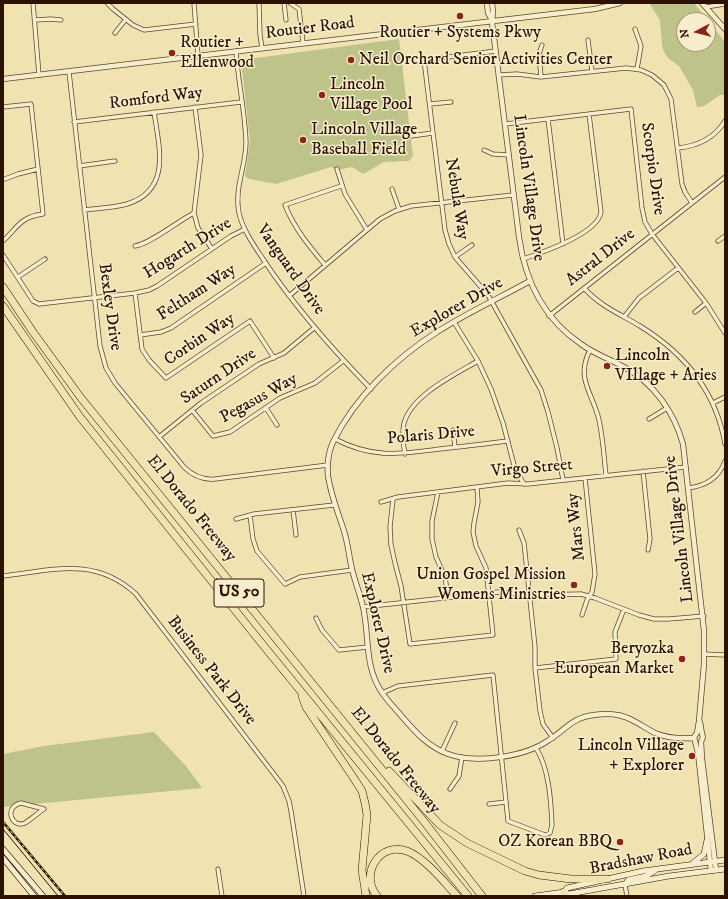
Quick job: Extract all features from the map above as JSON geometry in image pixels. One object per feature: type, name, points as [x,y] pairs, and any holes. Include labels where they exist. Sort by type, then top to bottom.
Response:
[{"type":"highway","name":"El Dorado Freeway","points":[[3,287],[33,332],[81,398],[352,731],[482,896]]},
{"type":"highway","name":"El Dorado Freeway","points":[[3,306],[80,417],[301,692],[468,896]]},
{"type":"highway","points":[[301,692],[306,707],[358,785],[366,803],[367,815],[362,870],[366,896]]},
{"type":"highway","points":[[352,731],[440,825],[467,843],[525,871],[539,875],[570,879],[607,879]]},
{"type":"highway","points":[[377,896],[370,879],[374,862],[388,851],[397,849],[414,855],[430,868],[457,896]]},
{"type":"highway","points":[[462,870],[488,896]]},
{"type":"main road","points":[[691,864],[704,854],[707,840]]},
{"type":"main road","points":[[3,849],[43,896]]},
{"type":"main road","points":[[3,858],[34,896]]},
{"type":"main road","name":"Bradshaw Road","points":[[565,894],[567,888],[607,879],[659,868],[725,860]]},
{"type":"main road","points":[[625,885],[628,880],[646,876],[659,868]]},
{"type":"main road","name":"Bradshaw Road","points":[[535,896],[569,894],[669,876],[725,869]]},
{"type":"street","points":[[33,3],[39,75]]},
{"type":"street","points":[[107,3],[136,27],[148,30],[196,24]]},
{"type":"street","points":[[194,3],[198,56]]},
{"type":"street","points":[[259,3],[262,48]]},
{"type":"street","points":[[284,3],[286,20]]},
{"type":"street","points":[[290,3],[299,9],[303,43]]},
{"type":"street","points":[[487,3],[488,13],[492,22]]},
{"type":"street","points":[[492,3],[492,22]]},
{"type":"street","name":"Routier Road","points":[[3,79],[492,22],[595,9],[620,3]]},
{"type":"street","points":[[704,5],[725,4]]},
{"type":"street","points":[[704,5],[725,29]]},
{"type":"street","points":[[115,34],[126,19]]},
{"type":"street","points":[[35,20],[61,20]]},
{"type":"street","name":"Lincoln Village Drive","points":[[492,22],[522,259],[537,297],[549,316],[570,336],[590,350],[625,367],[639,376],[657,393],[668,408],[680,436],[686,467],[704,616],[704,654],[698,753],[707,840],[712,861]]},
{"type":"street","points":[[634,29],[640,46],[637,69]]},
{"type":"street","points":[[588,40],[592,72]]},
{"type":"street","points":[[542,46],[539,54],[542,77]]},
{"type":"street","name":"Vanguard Drive","points":[[236,51],[246,137],[246,149],[239,183],[238,200],[239,213],[245,230],[266,264],[314,328],[370,389]]},
{"type":"street","name":"Nebula Way","points":[[496,51],[424,60],[446,235],[455,257],[483,288],[492,301],[536,380],[548,412],[563,480]]},
{"type":"street","points":[[499,75],[517,74],[542,77],[626,68],[645,71],[655,77],[661,82],[668,92],[673,107],[682,184],[692,203]]},
{"type":"street","name":"Bexley Drive","points":[[69,72],[100,351],[106,368],[115,383],[187,470],[198,477],[207,479],[328,465]]},
{"type":"street","name":"Romford Way","points":[[74,122],[241,102]]},
{"type":"street","points":[[430,104],[451,102]]},
{"type":"street","points":[[3,107],[31,104],[43,214],[32,216],[22,221],[3,240]]},
{"type":"street","points":[[195,107],[201,157],[194,213],[198,228],[212,249]]},
{"type":"street","name":"Scorpio Drive","points":[[505,124],[631,109],[642,208],[645,222],[652,234],[706,303],[725,333]]},
{"type":"street","points":[[84,210],[128,204],[142,196],[151,188],[158,173],[160,161],[154,112]]},
{"type":"street","points":[[522,259],[563,244],[586,230],[596,222],[600,216],[589,114]]},
{"type":"street","points":[[548,119],[563,244]]},
{"type":"street","points":[[678,148],[695,146],[702,142],[717,131],[725,121]]},
{"type":"street","points":[[411,136],[434,133]]},
{"type":"street","points":[[484,150],[494,154],[509,155]]},
{"type":"street","points":[[79,166],[115,161]]},
{"type":"street","points":[[6,179],[38,169]]},
{"type":"street","points":[[336,169],[341,186],[356,214],[367,230]]},
{"type":"street","name":"Astral Drive","points":[[549,316],[725,177]]},
{"type":"street","points":[[325,265],[300,233],[285,204],[341,186]]},
{"type":"street","points":[[392,189],[399,209]]},
{"type":"street","points":[[289,296],[387,214],[399,209],[513,194]]},
{"type":"street","points":[[135,246],[146,243],[180,220],[194,213]]},
{"type":"street","name":"Hogarth Drive","points":[[3,255],[33,301],[37,303],[93,298],[149,290],[231,236],[245,230]]},
{"type":"street","points":[[718,241],[725,236]]},
{"type":"street","points":[[455,257],[472,245]]},
{"type":"street","points":[[18,277],[45,258]]},
{"type":"street","name":"Feltham Way","points":[[140,335],[161,332],[171,328],[266,264]]},
{"type":"street","points":[[624,317],[639,298],[678,268]]},
{"type":"street","name":"Explorer Drive","points":[[530,281],[454,322],[410,351],[370,389],[351,413],[335,439],[329,453],[328,465],[330,488],[334,505],[346,535],[352,570],[363,607],[372,672],[382,693],[420,737],[442,751],[462,757],[480,758],[517,754],[536,748],[553,738],[563,731],[570,723],[579,718],[603,714],[616,715],[632,720],[651,731],[662,735],[677,738],[698,738]]},
{"type":"street","points":[[584,288],[602,305],[655,336],[683,359],[703,384],[713,402],[721,425],[725,444]]},
{"type":"street","name":"Corbin Way","points":[[136,293],[141,345],[146,356],[166,378],[250,321],[274,358]]},
{"type":"street","points":[[695,312],[706,303]]},
{"type":"street","points":[[454,322],[478,361],[491,389],[503,423],[515,468],[524,484]]},
{"type":"street","name":"Saturn Drive","points":[[159,436],[192,410],[259,364],[284,353],[314,328]]},
{"type":"street","points":[[590,350],[585,361],[583,374],[599,420],[606,476]]},
{"type":"street","name":"Pegasus Way","points":[[192,410],[213,436],[230,432],[287,394],[307,387],[319,380],[343,361]]},
{"type":"street","points":[[404,454],[404,427],[411,410],[424,396],[438,385],[478,361]]},
{"type":"street","points":[[713,402],[725,397]]},
{"type":"street","points":[[266,408],[277,425]]},
{"type":"street","points":[[649,419],[668,408]]},
{"type":"street","points":[[453,430],[455,448]]},
{"type":"street","name":"Polaris Drive","points":[[335,439],[351,447],[382,454],[404,454],[508,441]]},
{"type":"street","points":[[688,488],[699,487],[711,481],[720,472],[725,461]]},
{"type":"street","name":"Virgo Street","points":[[382,502],[398,497],[477,487],[512,483],[524,484],[686,467]]},
{"type":"street","points":[[643,471],[650,539],[648,550]]},
{"type":"street","name":"Mars Way","points":[[582,615],[594,583],[595,565],[585,478]]},
{"type":"street","points":[[393,499],[390,526],[391,545],[401,586],[410,644],[493,635],[485,564],[476,546],[473,532],[478,502],[477,487]]},
{"type":"street","points":[[438,492],[432,521],[432,539],[436,557],[445,577],[448,597]]},
{"type":"street","points":[[236,519],[250,515],[334,505]]},
{"type":"street","points":[[293,510],[296,535]]},
{"type":"street","points":[[250,515],[253,539],[257,551],[285,584],[300,577],[352,570]]},
{"type":"street","points":[[519,530],[524,543],[536,647],[536,668],[541,720],[553,738]]},
{"type":"street","name":"Business Park Drive","points":[[3,576],[67,568],[90,569],[114,578],[136,594],[283,786],[292,811],[304,896]]},
{"type":"street","points":[[363,607],[488,592],[503,592],[530,595],[571,594],[590,596],[639,615],[654,619],[704,616]]},
{"type":"street","points":[[536,668],[616,659],[615,632],[624,609]]},
{"type":"street","points":[[316,618],[322,630],[339,650],[368,647]]},
{"type":"street","points":[[704,654],[725,655]]},
{"type":"street","points":[[382,693],[398,686],[493,675],[508,821],[545,835],[550,833],[552,822],[546,770],[542,758],[536,748]]},
{"type":"street","points":[[442,751],[455,723]]},
{"type":"street","name":"Lincoln Village Drive","points":[[698,738],[702,759],[713,870]]},
{"type":"street","points":[[450,789],[459,776],[462,757]]},
{"type":"street","points":[[489,804],[506,802]]},
{"type":"street","points":[[21,803],[32,808],[44,810],[29,819],[22,824],[14,821],[11,814],[13,807],[16,804],[21,803]]},
{"type":"street","points":[[218,869],[222,896]]},
{"type":"street","points":[[625,885],[627,896]]},
{"type":"green space","points":[[649,3],[694,3],[701,12],[676,12],[676,52],[716,52],[716,31],[725,42],[725,95],[720,95],[704,106],[697,107],[693,90],[679,66],[669,59],[662,46],[660,20]]},
{"type":"green space","points":[[399,39],[413,156],[409,161],[384,162],[363,174],[352,167],[338,170],[331,167],[276,184],[249,179],[245,176],[250,141],[241,60]]},
{"type":"green space","points":[[154,732],[186,766],[202,788],[3,807],[3,754],[44,746]]},
{"type":"tram line","points":[[3,829],[58,896]]},
{"type":"railway","points":[[3,822],[65,896]]},
{"type":"place","name":"Routier + Systems Pkwy","points":[[460,16]]},
{"type":"place","name":"Routier + Ellenwood","points":[[172,53]]},
{"type":"place","name":"Neil Orchard Senior Activities Center","points":[[351,60]]},
{"type":"place","name":"Lincoln Village Pool","points":[[322,95]]},
{"type":"place","name":"Lincoln Village Baseball Field","points":[[303,140]]},
{"type":"place","name":"Lincoln VIllage + Aries","points":[[607,366]]},
{"type":"place","name":"Union Gospel Mission Womens Ministries","points":[[574,585]]},
{"type":"place","name":"Beryozka European Market","points":[[682,659]]},
{"type":"place","name":"Lincoln Village + Explorer","points":[[692,756]]},
{"type":"place","name":"OZ Korean BBQ","points":[[620,842]]}]
